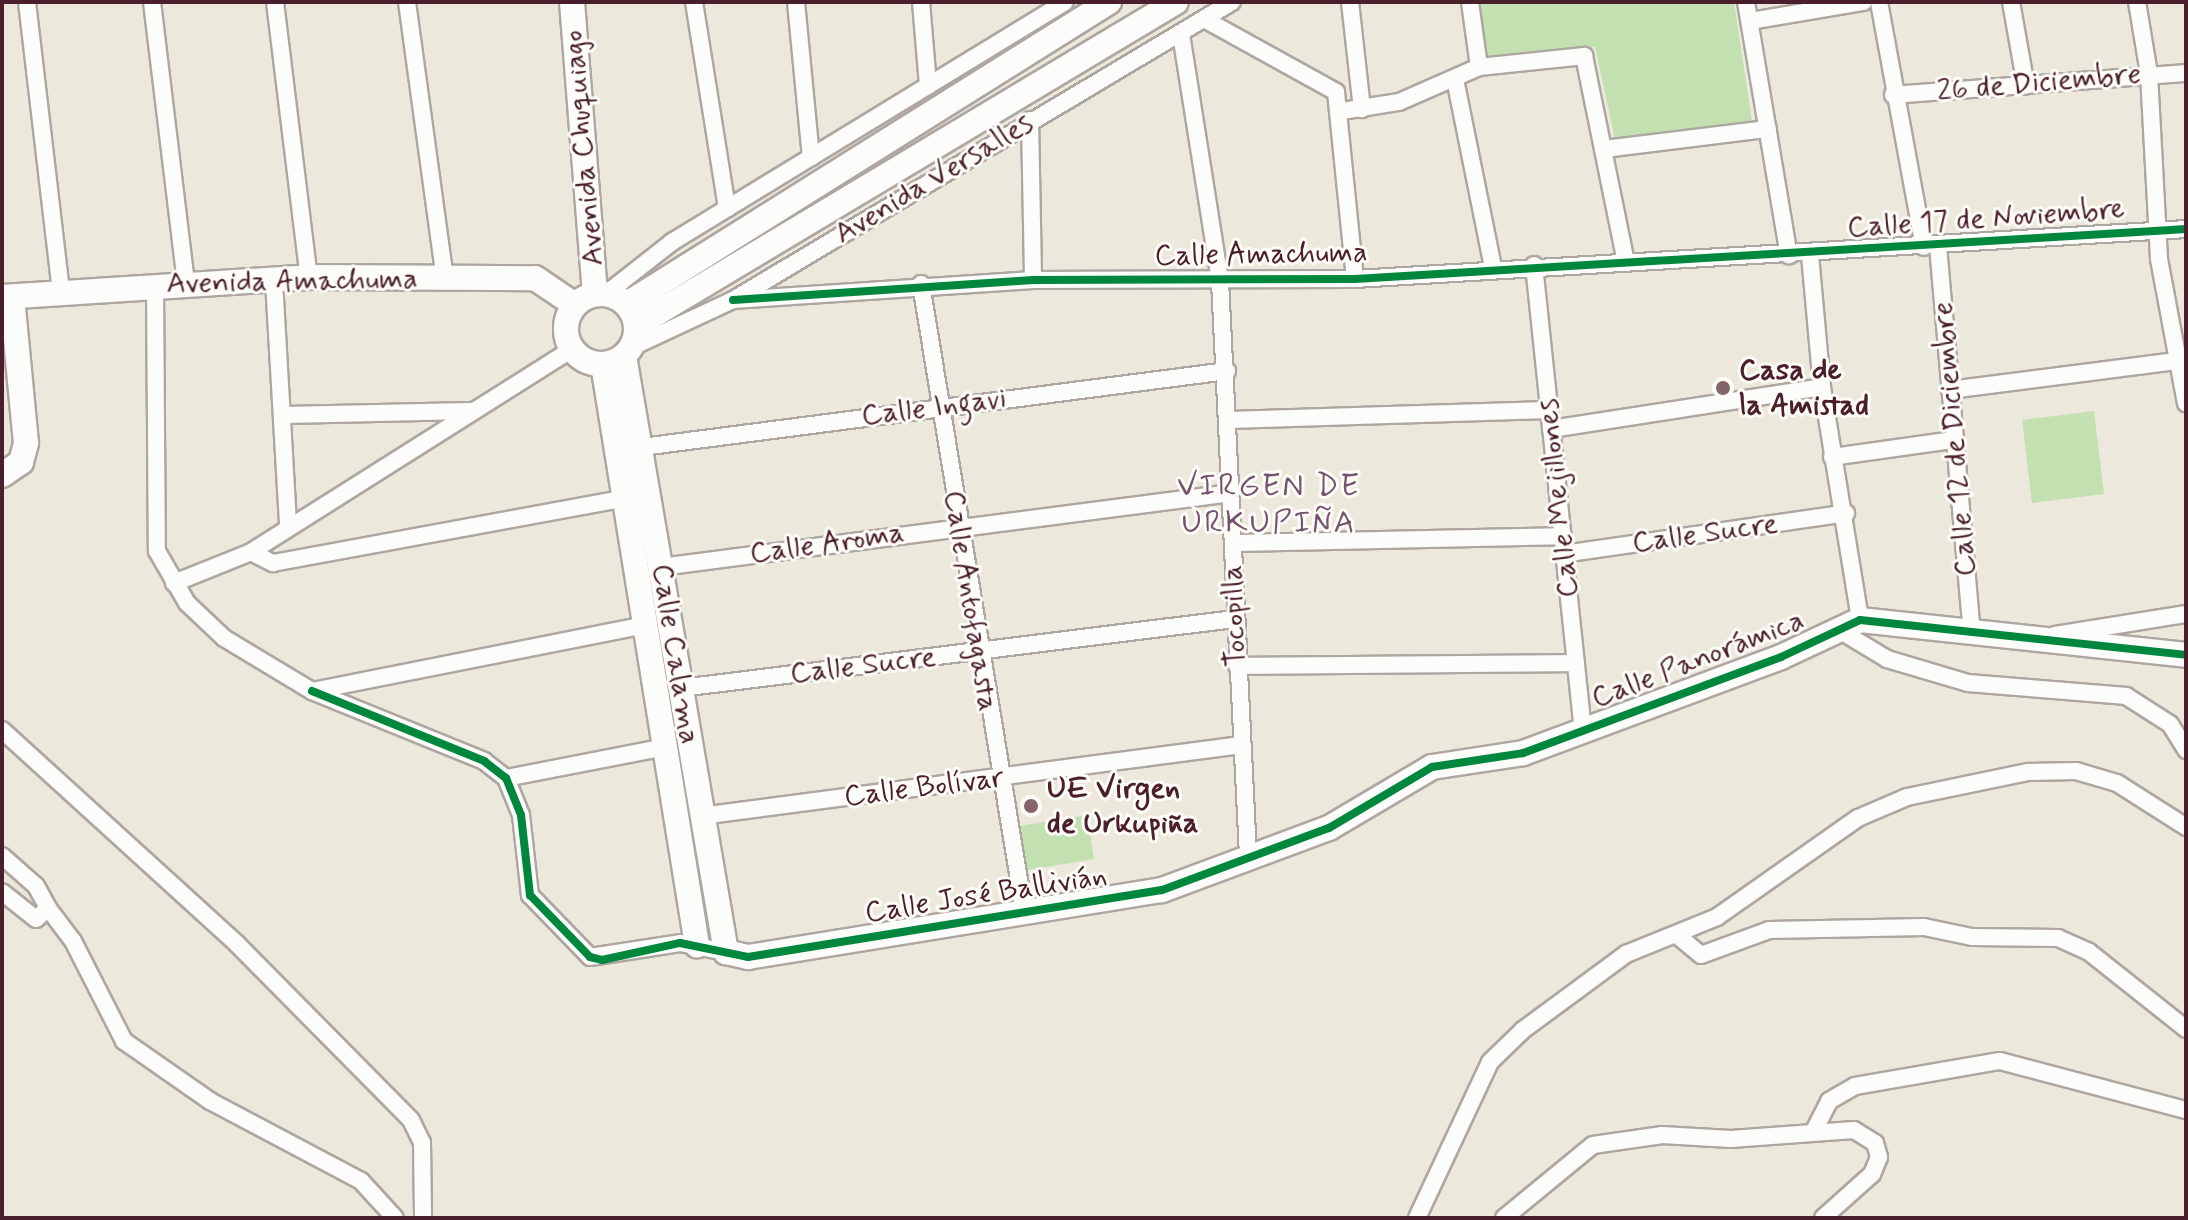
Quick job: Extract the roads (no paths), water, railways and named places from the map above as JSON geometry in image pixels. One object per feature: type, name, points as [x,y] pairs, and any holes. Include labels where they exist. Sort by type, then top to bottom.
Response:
[{"type":"street","points":[[27,2],[61,292]]},
{"type":"street","points":[[152,2],[186,283]]},
{"type":"street","points":[[275,2],[309,277]]},
{"type":"street","points":[[407,2],[445,279]]},
{"type":"street","name":"Avenida Chuquiago","points":[[572,2],[612,323]]},
{"type":"street","points":[[694,2],[727,208]]},
{"type":"street","points":[[796,2],[811,157]]},
{"type":"street","points":[[921,2],[928,86]]},
{"type":"street","points":[[174,583],[251,552],[288,525],[612,323],[727,208],[928,86],[1041,9],[1065,2]]},
{"type":"street","name":"Avenida Versalles","points":[[612,323],[1109,2]]},
{"type":"street","name":"Avenida Versalles","points":[[612,323],[1176,2]]},
{"type":"street","name":"Avenida Versalles","points":[[612,323],[733,300],[1232,2]]},
{"type":"street","points":[[1350,2],[1362,109]]},
{"type":"street","points":[[1470,2],[1479,67]]},
{"type":"street","points":[[1746,2],[1789,255]]},
{"type":"street","points":[[1750,21],[1863,2]]},
{"type":"street","name":"Calle 12 de Diciembre","points":[[1879,2],[1893,95],[1931,246],[1950,390],[1972,633]]},
{"type":"street","points":[[2011,2],[2026,86]]},
{"type":"street","points":[[2137,2],[2149,74],[2158,231],[2185,404]]},
{"type":"street","points":[[1204,19],[1336,92],[1342,111],[1355,279]]},
{"type":"street","name":"Tocopilla","points":[[1181,34],[1220,281],[1227,371],[1234,619],[1248,855]]},
{"type":"street","points":[[1342,111],[1362,109],[1455,79],[1479,67],[1584,56],[1626,262]]},
{"type":"street","name":"26 de Diciembre","points":[[1893,95],[2186,73]]},
{"type":"street","points":[[1455,79],[1493,268]]},
{"type":"street","points":[[1030,120],[1033,280]]},
{"type":"street","points":[[1604,149],[1768,129]]},
{"type":"street","name":"Calle 17 de Noviembre","points":[[1789,255],[2186,229]]},
{"type":"street","name":"Calle Amachuma","points":[[733,300],[921,284],[1033,280],[1355,279],[1534,265],[1789,255]]},
{"type":"street","points":[[1810,255],[1822,387],[1832,457],[1846,513],[1850,625],[1887,659],[1968,683],[2126,696],[2170,724],[2186,750]]},
{"type":"street","name":"Calle Mejillones","points":[[1534,265],[1583,730]]},
{"type":"street","name":"Avenida Amachuma","points":[[7,297],[309,277],[535,278],[612,323]]},
{"type":"street","points":[[274,281],[288,525]]},
{"type":"street","name":"Calle Antofagasta","points":[[921,284],[977,652],[1025,916]]},
{"type":"street","points":[[155,285],[157,551],[174,583],[224,638],[312,691],[484,761],[506,778],[521,815],[530,895],[590,957],[697,945],[726,952]]},
{"type":"street","points":[[2,475],[21,462],[26,443],[7,297]]},
{"type":"street","points":[[572,349],[566,326],[612,323]]},
{"type":"street","points":[[612,323],[623,499],[697,945]]},
{"type":"street","name":"Calle Calama","points":[[612,323],[642,447],[726,952]]},
{"type":"street","points":[[1950,390],[2176,361]]},
{"type":"street","name":"Calle Ingavi","points":[[642,447],[1227,371]]},
{"type":"street","points":[[1551,429],[1822,387]]},
{"type":"street","points":[[1229,420],[1548,410]]},
{"type":"street","points":[[282,415],[472,411]]},
{"type":"street","points":[[1832,457],[1953,440]]},
{"type":"street","name":"Calle Aroma","points":[[661,567],[1231,493]]},
{"type":"street","points":[[251,552],[273,563],[623,499]]},
{"type":"street","name":"Calle Sucre","points":[[1563,554],[1846,513]]},
{"type":"street","points":[[1233,543],[1563,536]]},
{"type":"street","points":[[2014,641],[2186,614]]},
{"type":"street","name":"Calle Sucre","points":[[681,688],[1234,619]]},
{"type":"street","points":[[312,691],[644,625]]},
{"type":"street","name":"Calle Panorámica","points":[[1248,855],[1329,828],[1432,767],[1523,753],[1850,625],[1972,633],[2014,641],[2186,655]]},
{"type":"street","points":[[1237,666],[1576,663]]},
{"type":"street","points":[[2,730],[237,944],[411,1120],[422,1143],[423,1218]]},
{"type":"street","name":"Calle Bolívar","points":[[701,816],[1241,745]]},
{"type":"street","points":[[506,778],[665,747]]},
{"type":"street","points":[[1417,1218],[1490,1062],[1578,986],[1626,954],[1717,917],[1814,842],[1907,797],[2028,772],[2076,771],[2117,783],[2186,827]]},
{"type":"street","name":"Calle José Ballivián","points":[[726,952],[748,957],[1025,916],[1162,890],[1248,855]]},
{"type":"street","points":[[2,856],[36,886],[73,941],[124,1041],[210,1101],[361,1181],[395,1218]]},
{"type":"street","points":[[2,892],[36,919],[48,908]]},
{"type":"street","points":[[1677,935],[1701,955],[1769,930],[1924,927],[1972,937],[2058,938],[2089,952],[2186,1029]]},
{"type":"street","points":[[1815,1129],[1829,1101],[1855,1086],[2000,1061],[2186,1110]]},
{"type":"street","points":[[1504,1218],[1593,1145],[1815,1129],[1854,1130],[1875,1143],[1879,1157],[1872,1174],[1823,1218]]},
{"type":"place","name":"Casa de la Amistad","points":[[1723,388]]},
{"type":"place","name":"UE Virgen de Urkupiña","points":[[1031,806]]},
{"type":"district","name":"VIRGEN DE URKUPIÑA","points":[[1269,506]]}]
